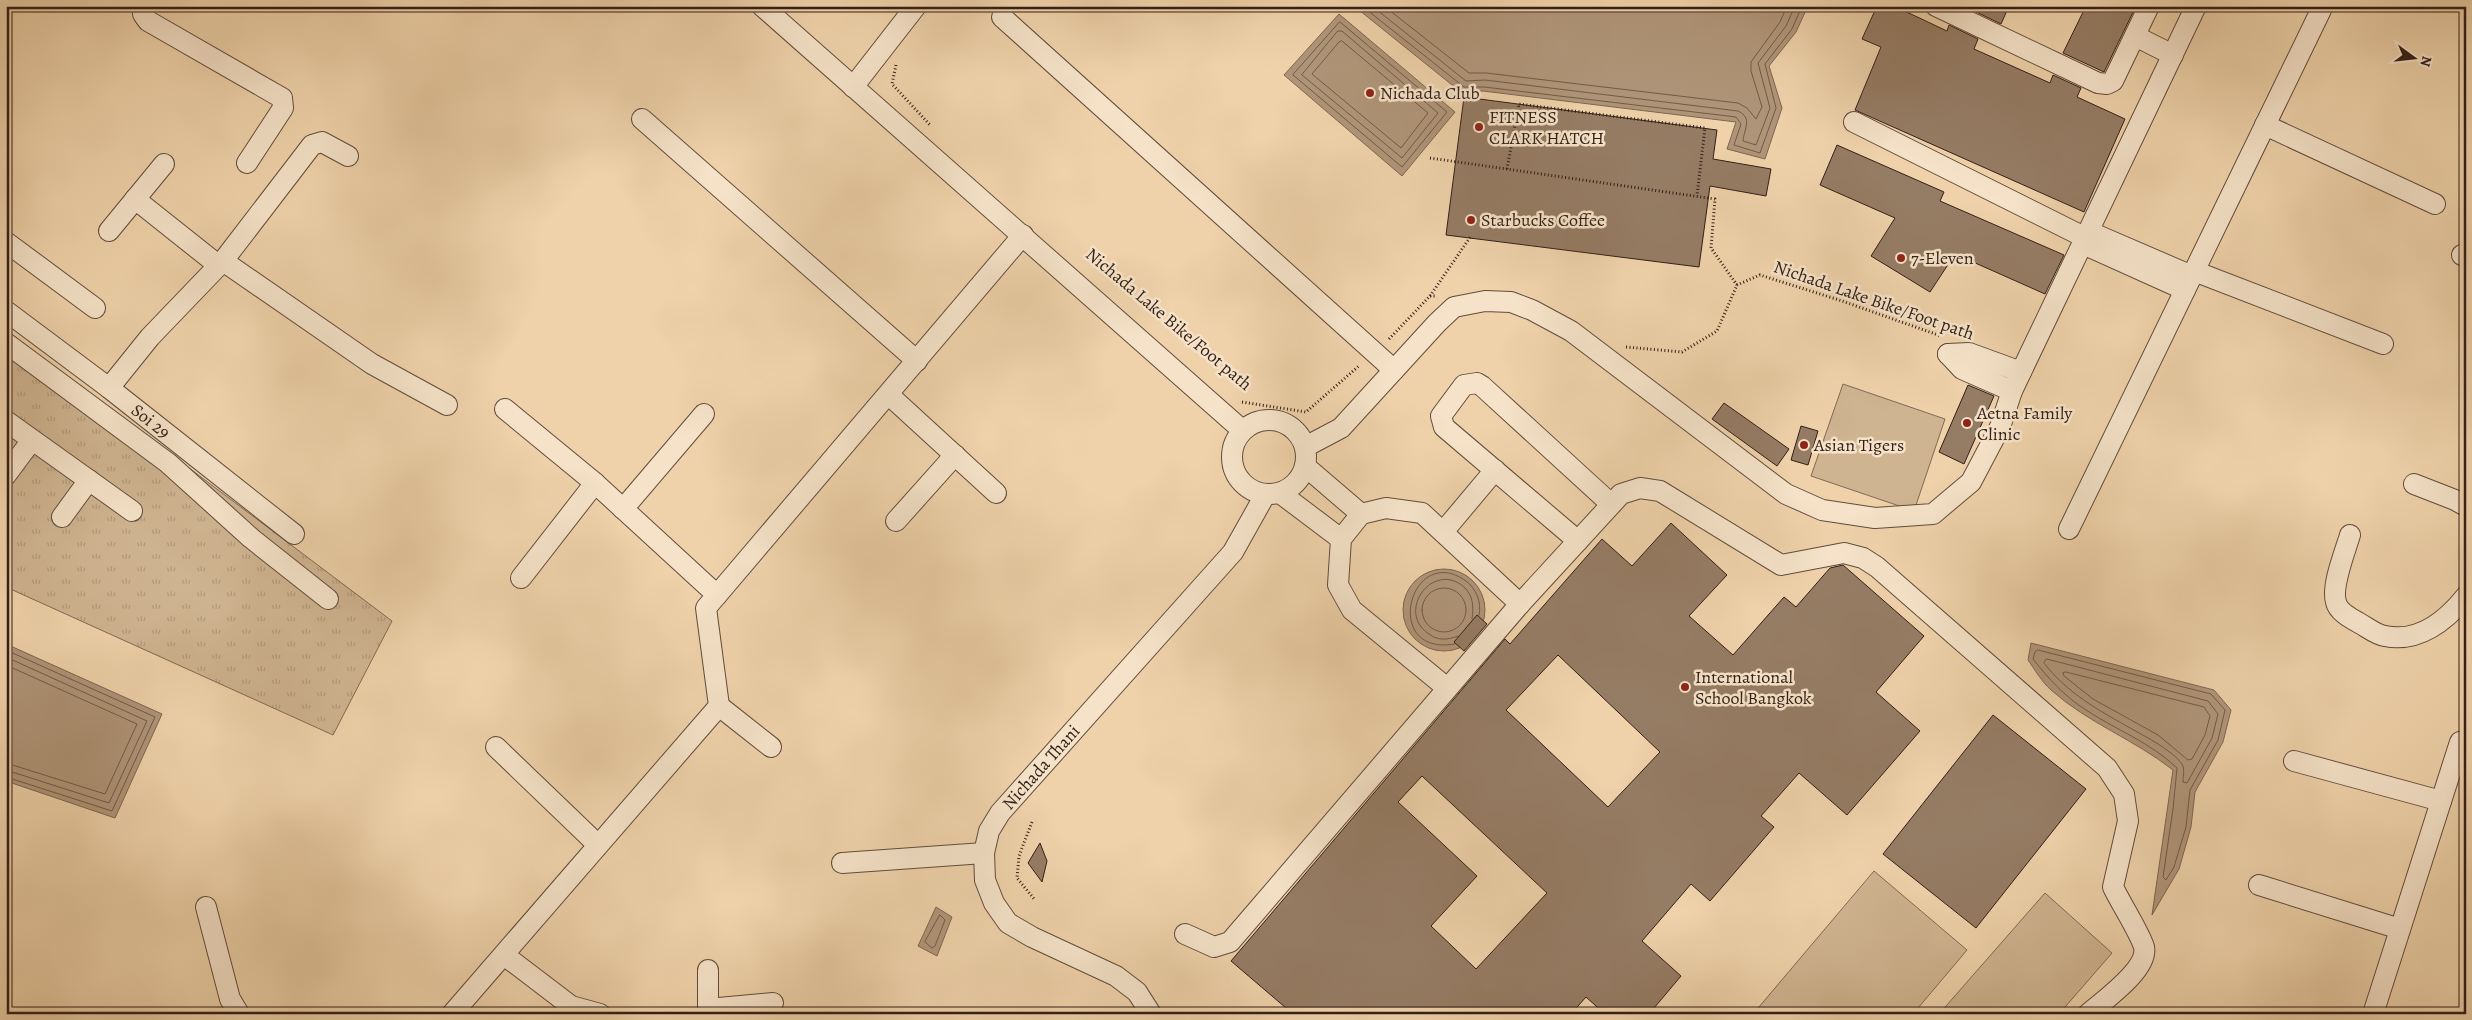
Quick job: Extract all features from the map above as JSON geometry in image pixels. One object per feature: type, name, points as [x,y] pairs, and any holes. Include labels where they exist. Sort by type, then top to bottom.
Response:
[{"type":"street","points":[[144,6],[142,14],[148,21],[282,98],[283,108],[247,163]]},
{"type":"street","points":[[762,6],[1242,430]]},
{"type":"street","points":[[854,87],[916,6]]},
{"type":"street","points":[[1936,6],[2098,83],[2107,84],[2113,81],[2149,6]]},
{"type":"street","points":[[1273,494],[1295,484],[1305,457],[1341,428],[1454,308],[1485,301],[1511,302],[1532,310],[1571,332],[1786,494],[1822,510],[1875,518],[1933,514],[1972,482],[2000,427],[2012,391],[2196,6]]},
{"type":"street","points":[[2069,529],[2321,10]]},
{"type":"street","points":[[1002,17],[1394,370]]},
{"type":"street","points":[[2135,36],[2173,55]]},
{"type":"street","points":[[642,120],[918,360]]},
{"type":"street","points":[[1854,122],[2086,238],[2191,279],[2382,344]]},
{"type":"street","points":[[2266,125],[2435,204]]},
{"type":"street","points":[[109,388],[150,337],[220,263],[312,146],[322,142],[348,156]]},
{"type":"street","points":[[109,231],[164,164]]},
{"type":"street","points":[[135,200],[220,263],[372,364],[447,405]]},
{"type":"street","points":[[771,747],[719,706],[706,608],[1023,235]]},
{"type":"street","points":[[6,242],[95,308]]},
{"type":"street","name":"Soi 29","points":[[6,311],[109,388],[294,534]]},
{"type":"street","points":[[6,343],[168,463],[251,538],[328,600]]},
{"type":"street","points":[[2012,391],[1962,369],[1948,354],[1969,353],[2021,372]]},
{"type":"street","points":[[1578,541],[1444,427],[1442,421],[1444,410],[1464,384],[1477,383],[1482,386],[1611,504]]},
{"type":"street","points":[[888,395],[996,493]]},
{"type":"street","points":[[505,409],[595,484],[717,595]]},
{"type":"street","points":[[623,509],[704,414]]},
{"type":"street","points":[[1341,539],[1273,494],[1246,487],[1236,476],[1231,458],[1233,445],[1242,430],[1256,422],[1268,419],[1280,421],[1296,431],[1305,457],[1338,496],[1361,514]]},
{"type":"street","points":[[6,421],[132,511]]},
{"type":"street","points":[[6,475],[32,440]]},
{"type":"street","points":[[896,521],[955,456]]},
{"type":"street","points":[[1443,532],[1494,470]]},
{"type":"street","points":[[62,517],[89,480]]},
{"type":"street","points":[[521,578],[595,484]]},
{"type":"street","points":[[2414,484],[2466,506]]},
{"type":"street","points":[[1185,934],[1214,946],[1230,942],[1520,604],[1621,494],[1640,488],[1660,491],[1781,565],[1844,553],[1863,558],[1877,567],[2107,768],[2124,794],[2128,821],[2113,887],[2144,947],[2142,962],[2135,972],[2088,1014]]},
{"type":"street","name":"Nichada Thani","points":[[1151,1014],[1137,992],[1116,976],[1032,937],[1008,923],[994,903],[985,880],[984,853],[990,831],[1000,813],[1233,552],[1273,494]]},
{"type":"street","points":[[1447,688],[1352,610],[1338,585],[1341,539],[1361,514],[1386,508],[1422,513],[1520,604]]},
{"type":"street","points":[[2350,535],[2336,586],[2335,601],[2338,609],[2383,636],[2398,638],[2417,634],[2449,616],[2466,596]]},
{"type":"street","points":[[452,1014],[719,706]]},
{"type":"street","points":[[2373,1014],[2460,742]]},
{"type":"street","points":[[496,747],[598,845]]},
{"type":"street","points":[[2294,761],[2441,801]]},
{"type":"street","points":[[842,863],[984,853]]},
{"type":"street","points":[[2259,885],[2400,929]]},
{"type":"street","points":[[206,907],[230,999],[239,1014]]},
{"type":"street","points":[[504,955],[571,1006],[600,1014]]},
{"type":"street","points":[[708,970],[708,1011],[773,1003]]},
{"type":"path","points":[[898,58],[892,84],[936,131]]},
{"type":"path","points":[[1507,169],[1520,104],[1705,128],[1698,196]]},
{"type":"path","points":[[1430,158],[1715,198],[1711,248],[1737,285],[1717,331],[1682,352],[1620,346]]},
{"type":"path","name":"Nichada Lake Bike/Foot path","points":[[1236,397],[1244,403],[1306,412],[1399,330],[1430,296],[1471,236]]},
{"type":"path","name":"Nichada Lake Bike/Foot path","points":[[1737,285],[1760,275],[1839,300],[1948,339]]},
{"type":"path","points":[[1430,296],[1440,296]]},
{"type":"path","points":[[1032,822],[1019,856],[1017,878],[1035,900]]},
{"type":"green space","points":[[6,330],[392,621],[333,735],[6,587]]},
{"type":"green space","points":[[1843,384],[1945,419],[1914,511],[1811,476]]},
{"type":"green space","points":[[1874,871],[1967,950],[1913,1014],[1753,1014]]},
{"type":"green space","points":[[2045,893],[2112,953],[2059,1014],[1939,1014]]},
{"type":"water","points":[[1354,6],[1808,6],[1796,32],[1769,66],[1782,108],[1765,159],[1727,149],[1736,122],[1483,91],[1462,93]]},
{"type":"water","name":"Nichada Club","points":[[1339,14],[1455,112],[1402,176],[1284,75]]},
{"type":"water","points":[[1444,569],[1460,572],[1473,581],[1482,594],[1485,610],[1482,626],[1473,639],[1460,648],[1444,651],[1428,648],[1415,639],[1406,626],[1403,610],[1406,594],[1415,581],[1428,572]]},
{"type":"water","points":[[2031,643],[2214,690],[2231,710],[2223,742],[2195,792],[2191,827],[2179,869],[2152,915],[2173,770],[2143,749],[2080,712],[2051,690],[2028,660]]},
{"type":"water","points":[[6,644],[162,714],[115,818],[6,781]]},
{"type":"water","points":[[936,907],[952,917],[937,956],[918,946]]},
{"type":"building","points":[[1877,6],[1894,6],[1947,31],[1949,25],[1978,39],[1974,49],[2050,83],[2053,75],[2081,88],[2077,97],[2125,119],[2084,212],[1855,110],[1881,47],[1862,39]]},
{"type":"building","points":[[1964,6],[2009,6],[2001,24]]},
{"type":"building","points":[[2086,6],[2136,6],[2104,72],[2063,53]]},
{"type":"building","points":[[1464,97],[1717,130],[1713,159],[1771,169],[1766,196],[1710,186],[1699,267],[1446,235]]},
{"type":"building","points":[[1837,145],[1944,192],[1940,201],[2064,255],[2045,294],[1955,254],[1930,292],[1871,256],[1895,218],[1820,185]]},
{"type":"building","name":"Aetna Family Clinic","points":[[1968,385],[1994,396],[1964,464],[1939,452]]},
{"type":"building","points":[[1724,403],[1789,449],[1777,466],[1712,419]]},
{"type":"building","name":"Asian Tigers","points":[[1801,426],[1818,431],[1808,465],[1791,460]]},
{"type":"building","points":[[1671,523],[1727,575],[1689,616],[1733,655],[1784,597],[1796,607],[1830,568],[1843,565],[1924,636],[1876,692],[1920,731],[1847,815],[1799,773],[1761,816],[1774,827],[1710,901],[1691,884],[1642,941],[1681,976],[1649,1014],[1605,1014],[1586,997],[1571,1014],[1293,1014],[1231,961],[1505,639],[1510,644],[1602,539],[1632,566]],"holes":[[[1558,655],[1660,752],[1608,807],[1506,710]],[[1422,776],[1547,893],[1476,969],[1431,926],[1477,876],[1398,802]]]},
{"type":"building","points":[[1477,615],[1487,624],[1464,651],[1454,642]]},
{"type":"building","points":[[1993,715],[2086,789],[1976,928],[1883,854]]},
{"type":"building","points":[[1040,843],[1047,861],[1042,882],[1028,863]]},
{"type":"place","name":"Nichada Club","points":[[1370,93]]},
{"type":"place","name":"FITNESS CLARK HATCH","points":[[1479,127]]},
{"type":"place","name":"Starbucks Coffee","points":[[1471,220]]},
{"type":"place","name":"7-Eleven","points":[[1901,258]]},
{"type":"place","name":"Aetna Family Clinic","points":[[1967,423]]},
{"type":"place","name":"Asian Tigers","points":[[1804,445]]},
{"type":"place","name":"International School Bangkok","points":[[1685,687]]}]
